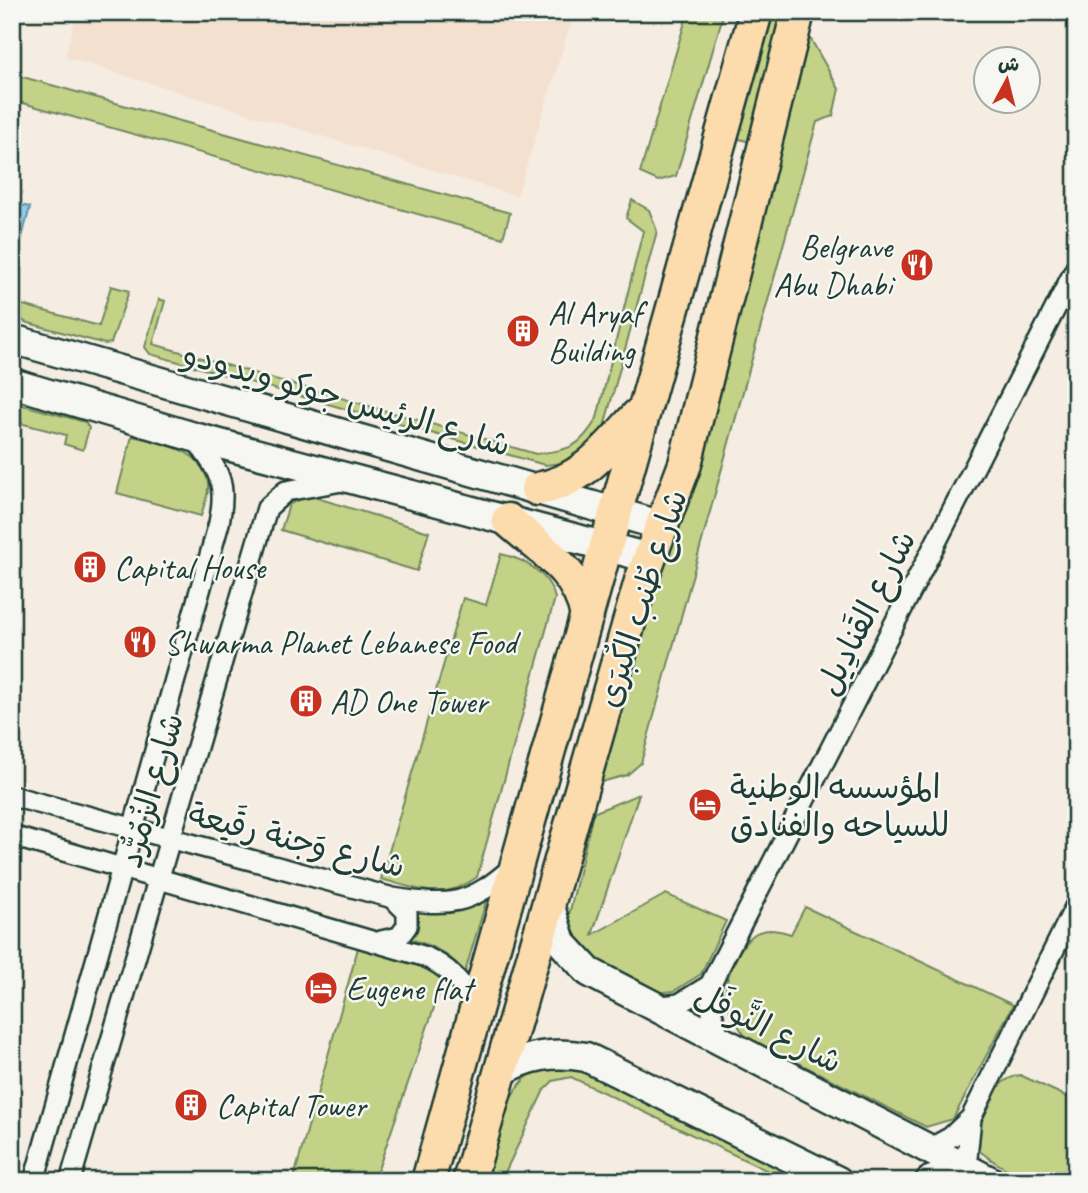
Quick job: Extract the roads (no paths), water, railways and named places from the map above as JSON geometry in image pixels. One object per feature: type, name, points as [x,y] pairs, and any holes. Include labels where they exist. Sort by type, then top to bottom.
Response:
[{"type":"main road","name":"شارع طُنب الكُبرَى","points":[[428,1181],[587,617],[641,412],[756,12]]},
{"type":"main road","name":"شارع طُنب الكُبرَى","points":[[469,1181],[649,558],[685,464],[799,12]]},
{"type":"main road","points":[[537,489],[579,475],[641,412]]},
{"type":"main road","points":[[508,520],[568,572],[581,593],[587,617]]},
{"type":"street","name":"شارع القَنادِيل","points":[[710,985],[1076,268]]},
{"type":"street","name":"شارع الرئيس جوكو ويدودو","points":[[12,339],[663,526]]},
{"type":"street","points":[[12,383],[194,437],[649,558]]},
{"type":"street","name":"شارع الزُمُرُّد","points":[[34,1181],[224,499],[221,477],[194,437]]},
{"type":"street","name":"شارع الزُمُرُّد","points":[[70,1181],[267,508],[286,491],[354,480]]},
{"type":"street","name":"شارع وَجنة رقَيعة","points":[[12,796],[393,898],[436,905],[465,901],[493,885],[517,863]]},
{"type":"street","points":[[12,836],[379,941],[448,968],[464,986],[477,1008]]},
{"type":"street","points":[[379,941],[400,937],[407,926],[407,912],[393,898]]},
{"type":"street","name":"شارع النَّوفَل","points":[[549,904],[561,942],[579,964],[654,1007],[978,1174]]},
{"type":"street","points":[[929,1149],[951,1137],[971,1118],[1076,905]]},
{"type":"street","points":[[654,1007],[679,1004],[710,985],[712,1013],[720,1041]]},
{"type":"street","points":[[500,1072],[516,1063],[541,1055],[586,1057],[838,1181]]},
{"type":"street","points":[[930,1181],[978,1174],[971,1118]]},
{"type":"water","points":[[16,204],[30,207],[19,249],[12,247],[12,219]]},
{"type":"place","name":"Belgrave Abu Dhabi","points":[[917,265]]},
{"type":"place","name":"Al Aryaf Building","points":[[523,331]]},
{"type":"place","name":"Capital House","points":[[90,567]]},
{"type":"place","name":"Shwarma Planet Lebanese Food","points":[[140,642]]},
{"type":"place","name":"AD One Tower","points":[[306,701]]},
{"type":"place","name":"المؤسسه الوطنية للسياحه والفنادق","points":[[705,805]]},
{"type":"place","name":"Eugene flat","points":[[321,988]]},
{"type":"place","name":"Capital Tower","points":[[191,1105]]}]
